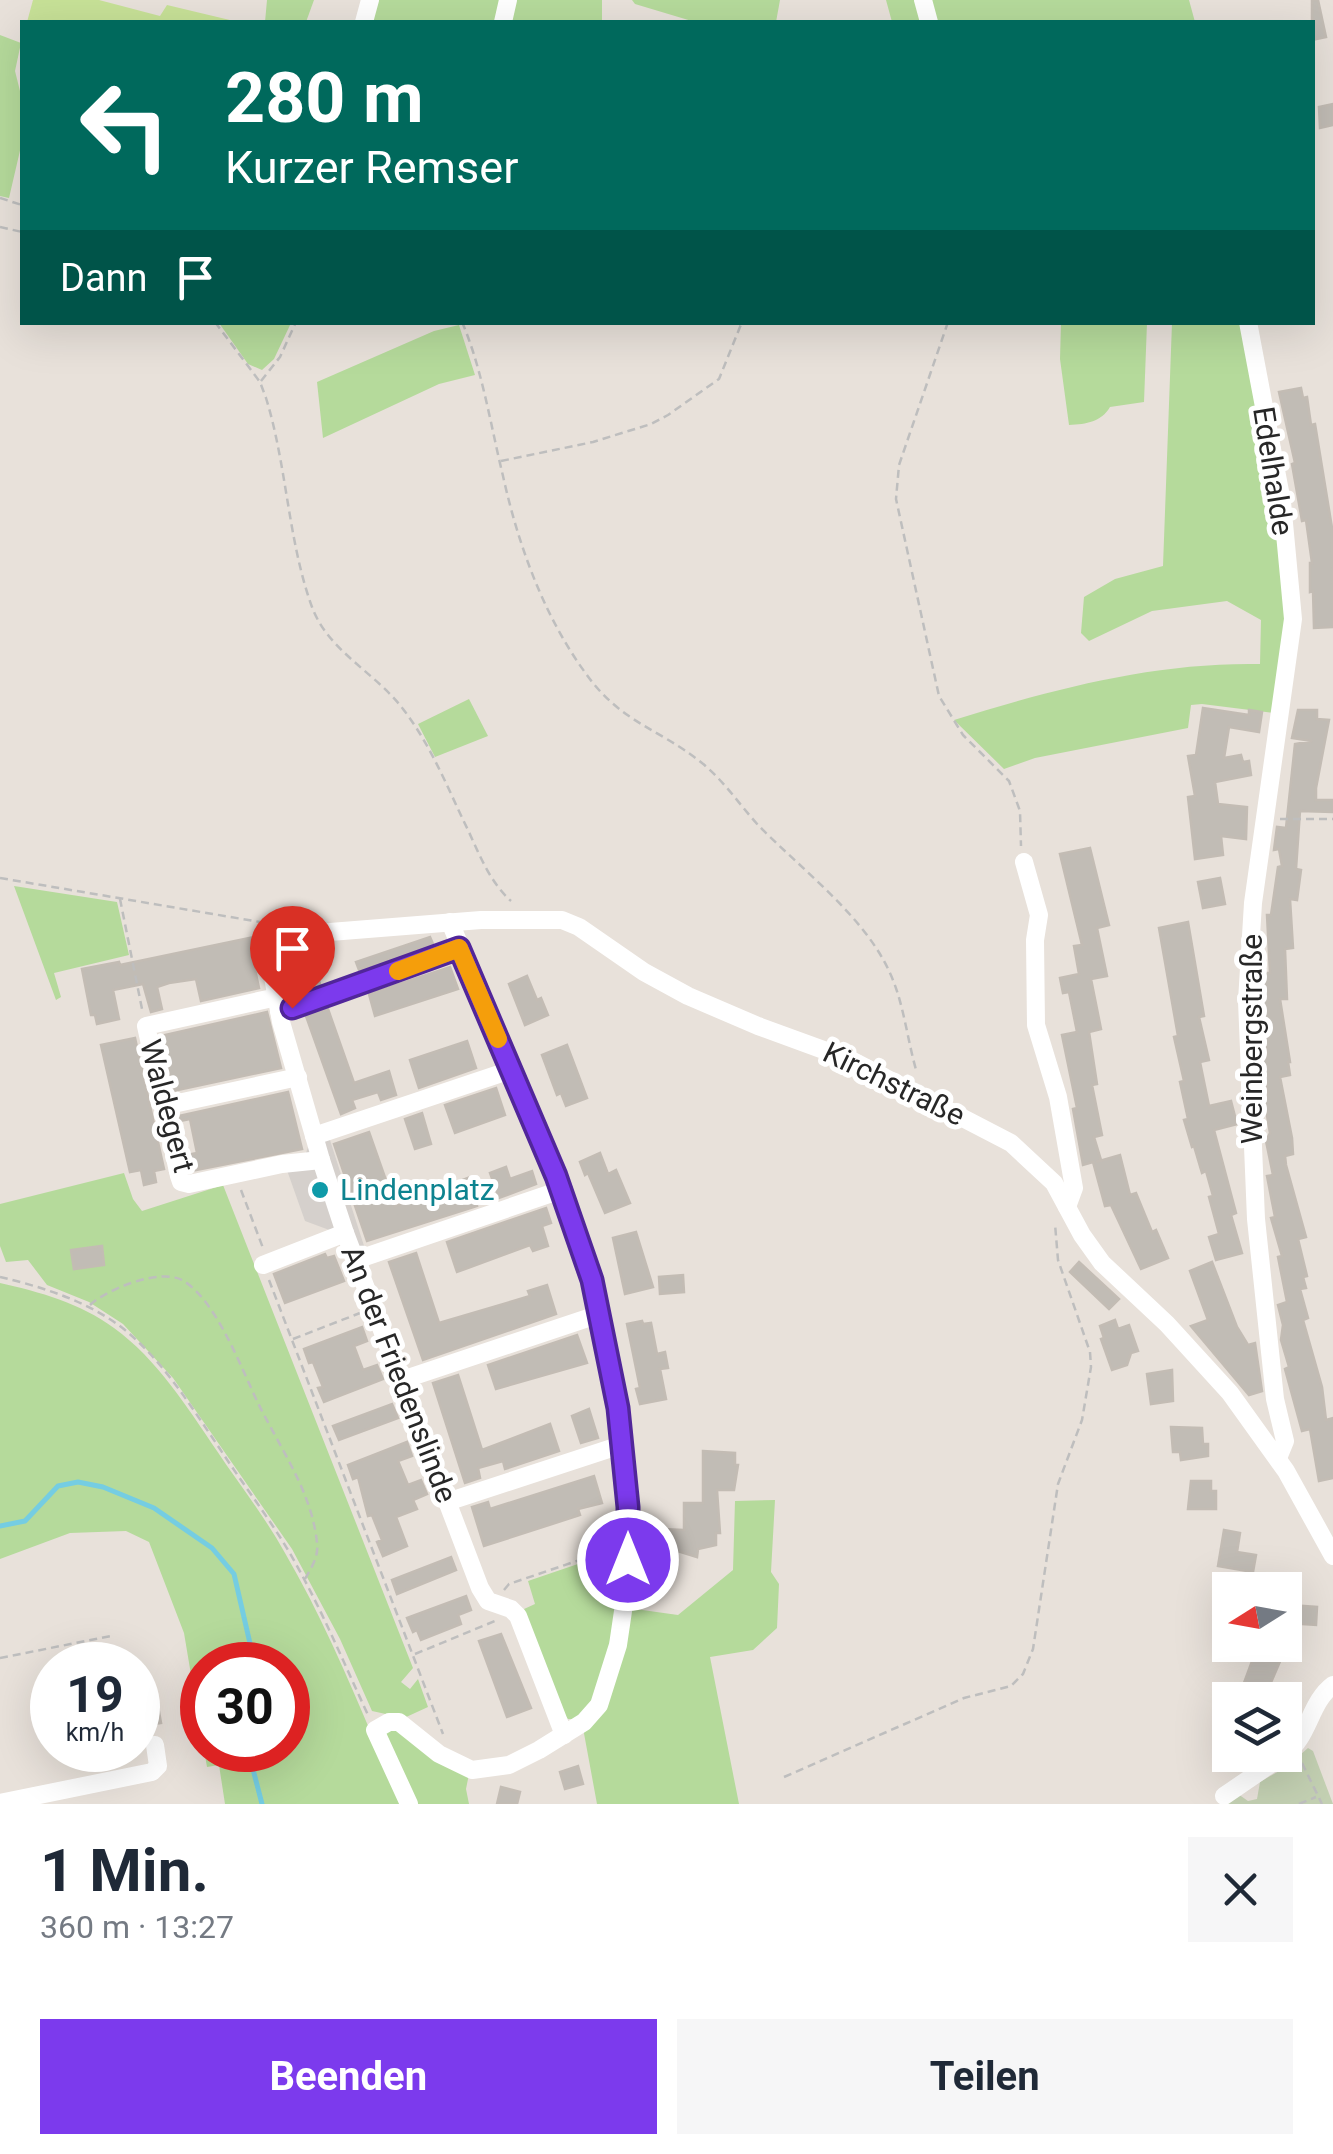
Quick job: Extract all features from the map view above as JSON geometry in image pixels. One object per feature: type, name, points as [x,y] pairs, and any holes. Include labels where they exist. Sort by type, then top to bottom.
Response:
[{"type":"street","name":"Edelhalde","points":[[1249,325],[1282,502],[1293,620]]},
{"type":"street","name":"Weinbergstraße","points":[[1278,1458],[1285,1441],[1276,1411],[1258,1243],[1247,1001],[1254,904],[1293,620]]},
{"type":"street","points":[[1024,862],[1040,915],[1035,940],[1034,1014],[1056,1090],[1072,1172],[1074,1194],[1068,1207]]},
{"type":"street","name":"Kirchstraße","points":[[276,932],[552,918],[575,925],[644,972],[700,1002],[831,1051],[1024,1152],[1054,1182],[1097,1256],[1206,1364],[1278,1458],[1333,1556]]},
{"type":"street","points":[[408,1804],[374,1730],[389,1722],[400,1722],[449,1760],[472,1770],[504,1766],[526,1758],[589,1718],[604,1695],[622,1630],[629,1544],[621,1444],[600,1314],[561,1190],[450,922]]},
{"type":"street","name":"An der Friedenslinde","points":[[276,932],[268,944],[278,1004],[321,1160],[346,1233],[484,1598],[510,1608],[518,1616],[564,1735]]},
{"type":"street","name":"Waldegert","points":[[321,1160],[192,1184],[182,1182],[146,1026],[278,1004],[459,948]]},
{"type":"street","points":[[314,1136],[511,1070]]},
{"type":"street","points":[[164,1106],[298,1077]]},
{"type":"street","points":[[356,1260],[561,1190]]},
{"type":"street","points":[[266,1264],[346,1233]]},
{"type":"street","points":[[402,1380],[600,1314]]},
{"type":"street","points":[[447,1502],[621,1444]]},
{"type":"street","points":[[1302,1738],[1322,1696],[1333,1685]]},
{"type":"street","points":[[0,1803],[152,1772]]},
{"type":"street","points":[[1224,1796],[1260,1772]]},
{"type":"path","points":[[217,325],[260,382],[273,420],[308,596],[317,620],[408,714],[494,883],[524,918]]},
{"type":"path","points":[[260,382],[280,357],[295,325]]},
{"type":"path","points":[[463,325],[540,595],[583,670],[621,713],[682,749],[720,780],[866,936],[894,984],[919,1094]]},
{"type":"path","points":[[500,462],[586,444],[668,415],[719,379],[741,325]]},
{"type":"path","points":[[947,325],[899,464],[896,495],[939,696],[963,735],[1009,781],[1020,812],[1024,862]]},
{"type":"path","points":[[1266,818],[1333,819]]},
{"type":"path","points":[[0,878],[259,922],[276,932]]},
{"type":"path","points":[[119,898],[146,1026]]},
{"type":"path","points":[[235,1174],[291,1339],[414,1654],[449,1760]]},
{"type":"path","points":[[784,1777],[958,1700],[1011,1686],[1026,1670],[1038,1618],[1058,1484],[1082,1420],[1091,1373],[1090,1352],[1054,1237],[1056,1223],[1068,1207]]},
{"type":"path","points":[[0,1276],[88,1306],[125,1331],[162,1370],[269,1520],[304,1580],[374,1730]]},
{"type":"path","points":[[88,1306],[111,1290],[158,1278],[177,1278],[196,1292],[241,1360],[257,1401],[302,1486],[318,1549],[304,1580]]},
{"type":"path","points":[[291,1339],[374,1307]]},
{"type":"path","points":[[513,1582],[629,1544]]},
{"type":"path","points":[[414,1654],[480,1629]]},
{"type":"path","points":[[0,1658],[111,1636]]},
{"type":"path","points":[[1307,1768],[1322,1804]]},
{"type":"path","points":[[1299,1804],[1318,1796]]},
{"type":"green space","points":[[33,0],[99,0],[160,16],[167,5],[230,20],[28,20]]},
{"type":"green space","points":[[267,0],[314,0],[307,20],[265,20]]},
{"type":"green space","points":[[373,0],[505,0],[500,20],[368,20]]},
{"type":"green space","points":[[512,0],[602,0],[602,20],[508,20]]},
{"type":"green space","points":[[632,0],[780,0],[776,20],[688,20]]},
{"type":"green space","points":[[886,0],[1189,0],[1194,20],[891,20]]},
{"type":"green space","points":[[0,35],[20,43],[15,71],[20,91],[20,151],[9,198],[0,196]]},
{"type":"green space","points":[[220,325],[290,325],[274,359],[262,370],[248,364]]},
{"type":"green space","points":[[459,325],[475,375],[439,384],[323,438],[317,382],[434,331]]},
{"type":"green space","points":[[1061,325],[1147,325],[1144,402],[1110,407],[1093,421],[1069,425],[1060,359]]},
{"type":"green space","points":[[1172,325],[1244,325],[1268,452],[1256,456],[1260,474],[1273,473],[1288,615],[1273,713],[1191,705],[1188,728],[1035,758],[1004,769],[954,720],[1029,698],[1143,673],[1260,664],[1261,620],[1227,601],[1152,611],[1089,641],[1081,633],[1084,597],[1115,579],[1163,566]]},
{"type":"green space","points":[[469,699],[488,736],[435,757],[418,724]]},
{"type":"green space","points":[[14,886],[117,902],[129,955],[54,973],[61,997],[56,1000]]},
{"type":"green space","points":[[124,1173],[142,1211],[223,1185],[413,1668],[401,1682],[410,1689],[418,1679],[428,1707],[404,1718],[372,1711],[340,1639],[292,1549],[173,1378],[123,1324],[89,1302],[47,1285],[28,1260],[6,1262],[0,1246],[0,1204]]},
{"type":"green space","points":[[0,1283],[87,1312],[130,1340],[158,1369],[260,1514],[298,1576],[374,1740],[391,1727],[469,1774],[469,1804],[225,1804],[220,1772],[310,1772],[310,1642],[186,1642],[149,1542],[126,1531],[70,1533],[0,1559]]},
{"type":"green space","points":[[775,1500],[771,1572],[779,1584],[777,1628],[753,1650],[710,1657],[739,1804],[597,1804],[583,1728],[628,1608],[678,1615],[733,1570],[735,1501]]},
{"type":"green space","points":[[619,1550],[623,1578],[599,1694],[575,1719],[568,1719],[558,1709],[524,1609],[535,1604],[528,1581]]},
{"type":"green space","points":[[1308,1748],[1313,1751],[1333,1804],[1219,1804],[1238,1794],[1248,1801],[1257,1799],[1260,1782],[1277,1772],[1302,1772],[1302,1753]]},
{"type":"shaded area","name":"Lindenplatz","points":[[329,1137],[366,1252],[343,1246],[332,1231],[305,1221],[283,1159],[306,1153],[309,1144]]},
{"type":"building","points":[[1312,0],[1318,0],[1326,37],[1315,39]]},
{"type":"building","points":[[1333,104],[1333,125],[1320,128],[1319,107]]},
{"type":"building","points":[[1301,388],[1303,398],[1307,397],[1311,425],[1315,424],[1332,528],[1333,627],[1314,628],[1306,520],[1302,521],[1292,464],[1295,463],[1279,392]]},
{"type":"building","points":[[1203,708],[1249,715],[1249,710],[1262,712],[1259,732],[1229,727],[1224,758],[1241,755],[1243,762],[1249,761],[1251,775],[1215,782],[1218,804],[1247,807],[1246,839],[1221,836],[1223,855],[1195,859],[1188,797],[1195,796],[1188,756],[1196,755]]},
{"type":"building","points":[[1298,710],[1317,710],[1317,719],[1329,720],[1316,800],[1333,800],[1333,812],[1300,811],[1296,869],[1301,870],[1297,900],[1290,899],[1293,948],[1285,949],[1287,999],[1280,999],[1290,1075],[1280,1077],[1293,1154],[1285,1156],[1306,1237],[1298,1239],[1307,1276],[1303,1277],[1306,1288],[1300,1289],[1308,1318],[1303,1320],[1322,1387],[1326,1420],[1333,1418],[1333,1478],[1319,1481],[1310,1429],[1302,1431],[1281,1340],[1283,1325],[1278,1305],[1287,1302],[1278,1257],[1282,1256],[1271,1218],[1275,1217],[1267,1176],[1273,1175],[1266,1141],[1270,1133],[1262,1056],[1267,1055],[1261,1019],[1261,973],[1270,973],[1267,915],[1271,915],[1278,867],[1282,866],[1279,849],[1274,850],[1277,827],[1286,828],[1295,744],[1312,741],[1292,738]]},
{"type":"building","points":[[1090,848],[1109,925],[1097,928],[1107,976],[1091,979],[1101,1029],[1089,1032],[1097,1084],[1092,1085],[1102,1135],[1094,1137],[1101,1160],[1096,1162],[1120,1155],[1130,1195],[1136,1193],[1168,1258],[1141,1269],[1111,1205],[1105,1206],[1093,1162],[1083,1165],[1073,1109],[1077,1108],[1062,1035],[1077,1032],[1069,992],[1063,993],[1060,978],[1079,974],[1074,946],[1082,945],[1060,854]]},
{"type":"building","points":[[1220,878],[1225,904],[1203,908],[1198,882]]},
{"type":"building","points":[[1188,922],[1204,1016],[1199,1017],[1209,1060],[1200,1062],[1209,1106],[1231,1101],[1237,1124],[1214,1130],[1236,1213],[1231,1215],[1242,1253],[1216,1260],[1209,1237],[1219,1234],[1209,1197],[1213,1196],[1184,1120],[1188,1119],[1180,1082],[1184,1081],[1159,928]]},
{"type":"building","points":[[254,937],[257,959],[253,960],[259,988],[201,1001],[196,979],[169,983],[157,987],[162,1009],[151,1012],[143,984],[113,990],[119,1019],[97,1024],[95,1015],[91,1015],[82,969],[119,962],[120,965]]},
{"type":"building","points":[[430,937],[433,944],[359,970],[356,962]]},
{"type":"building","points":[[315,965],[320,984],[296,992],[292,972]]},
{"type":"building","points":[[450,967],[458,989],[375,1016],[369,994]]},
{"type":"building","points":[[527,976],[548,1015],[525,1025],[509,984]]},
{"type":"building","points":[[328,1009],[354,1083],[389,1071],[396,1095],[381,1100],[378,1092],[352,1100],[355,1108],[341,1114],[306,1016]]},
{"type":"building","points":[[267,1012],[281,1068],[173,1091],[161,1036]]},
{"type":"building","points":[[135,1038],[164,1169],[154,1171],[156,1182],[144,1185],[141,1170],[130,1172],[101,1045]]},
{"type":"building","points":[[467,1041],[476,1068],[419,1088],[410,1060]]},
{"type":"building","points":[[567,1045],[587,1098],[566,1106],[561,1093],[557,1095],[542,1055]]},
{"type":"building","points":[[496,1088],[505,1115],[455,1133],[445,1105]]},
{"type":"building","points":[[288,1092],[302,1149],[191,1171],[187,1155],[197,1153],[190,1119],[180,1121],[179,1116]]},
{"type":"building","points":[[422,1113],[431,1144],[415,1149],[405,1119]]},
{"type":"building","points":[[369,1132],[395,1206],[454,1187],[452,1184],[468,1178],[477,1206],[367,1241],[334,1144]]},
{"type":"building","points":[[600,1153],[608,1174],[616,1170],[630,1203],[605,1213],[580,1162]]},
{"type":"building","points":[[506,1167],[510,1179],[532,1171],[536,1184],[499,1198],[490,1173]]},
{"type":"building","points":[[546,1208],[551,1223],[542,1226],[548,1246],[533,1251],[530,1245],[457,1272],[447,1242]]},
{"type":"building","points":[[636,1232],[653,1287],[625,1294],[613,1238]]},
{"type":"building","points":[[102,1246],[104,1265],[74,1269],[71,1250]]},
{"type":"building","points":[[416,1253],[439,1323],[530,1296],[528,1291],[547,1285],[556,1314],[423,1360],[389,1262]]},
{"type":"building","points":[[325,1254],[327,1258],[334,1256],[344,1281],[285,1303],[274,1274]]},
{"type":"building","points":[[1079,1262],[1119,1299],[1109,1309],[1070,1272]]},
{"type":"building","points":[[1212,1262],[1237,1327],[1248,1345],[1255,1343],[1262,1391],[1249,1395],[1191,1326],[1208,1320],[1190,1271]]},
{"type":"building","points":[[683,1275],[684,1292],[660,1294],[659,1277]]},
{"type":"building","points":[[1115,1320],[1118,1329],[1129,1325],[1138,1351],[1131,1353],[1127,1365],[1112,1370],[1100,1326]]},
{"type":"building","points":[[651,1323],[657,1354],[665,1352],[668,1368],[660,1369],[666,1399],[640,1404],[627,1324]]},
{"type":"building","points":[[362,1327],[367,1341],[354,1346],[363,1370],[377,1365],[383,1379],[324,1402],[318,1388],[323,1387],[304,1349]]},
{"type":"building","points":[[577,1335],[587,1363],[496,1389],[488,1365]]},
{"type":"building","points":[[1172,1370],[1173,1401],[1151,1404],[1147,1374]]},
{"type":"building","points":[[458,1375],[482,1450],[550,1424],[559,1451],[505,1469],[503,1461],[478,1468],[480,1478],[465,1483],[433,1383]]},
{"type":"building","points":[[392,1404],[398,1418],[339,1440],[333,1426]]},
{"type":"building","points":[[589,1409],[598,1438],[581,1443],[572,1416]]},
{"type":"building","points":[[1171,1427],[1202,1428],[1208,1456],[1181,1460],[1180,1452],[1173,1452]]},
{"type":"building","points":[[407,1442],[412,1456],[398,1461],[408,1485],[421,1480],[427,1494],[413,1500],[417,1509],[396,1517],[407,1546],[383,1556],[377,1542],[382,1540],[372,1515],[368,1516],[358,1477],[353,1479],[348,1465]]},
{"type":"building","points":[[703,1451],[735,1453],[738,1465],[734,1490],[717,1490],[720,1533],[716,1533],[716,1545],[698,1549],[697,1557],[655,1544],[654,1558],[640,1557],[640,1528],[684,1530],[684,1503],[703,1503]]},
{"type":"building","points":[[594,1476],[602,1503],[578,1509],[580,1515],[484,1546],[472,1507],[488,1502],[490,1509]]},
{"type":"building","points":[[1191,1481],[1211,1481],[1211,1491],[1216,1491],[1216,1509],[1188,1509]]},
{"type":"building","points":[[1224,1530],[1240,1533],[1237,1552],[1256,1555],[1253,1572],[1218,1566]]},
{"type":"building","points":[[451,1557],[456,1570],[397,1594],[392,1580]]},
{"type":"building","points":[[466,1596],[471,1610],[458,1615],[461,1624],[421,1640],[417,1630],[413,1632],[407,1618]]},
{"type":"building","points":[[1302,1606],[1317,1607],[1316,1625],[1302,1624]]},
{"type":"building","points":[[501,1634],[531,1708],[507,1717],[479,1641]]},
{"type":"building","points":[[1252,1662],[1280,1662],[1271,1682],[1244,1682]]},
{"type":"building","points":[[578,1766],[583,1784],[565,1789],[560,1772]]},
{"type":"building","points":[[501,1787],[520,1792],[517,1804],[497,1804]]},
{"type":"waterway","points":[[0,1526],[25,1521],[58,1486],[78,1482],[103,1487],[154,1508],[212,1548],[234,1574],[250,1642]]},
{"type":"waterway","points":[[254,1772],[262,1804]]},
{"type":"slow traffic","points":[[398,971],[459,948],[498,1039]]},
{"type":"place","name":"Lindenplatz","points":[[320,1190]]},
{"type":"route","points":[[292,1008],[459,948],[556,1176],[592,1280],[618,1408],[628,1507],[628,1560]]}]
